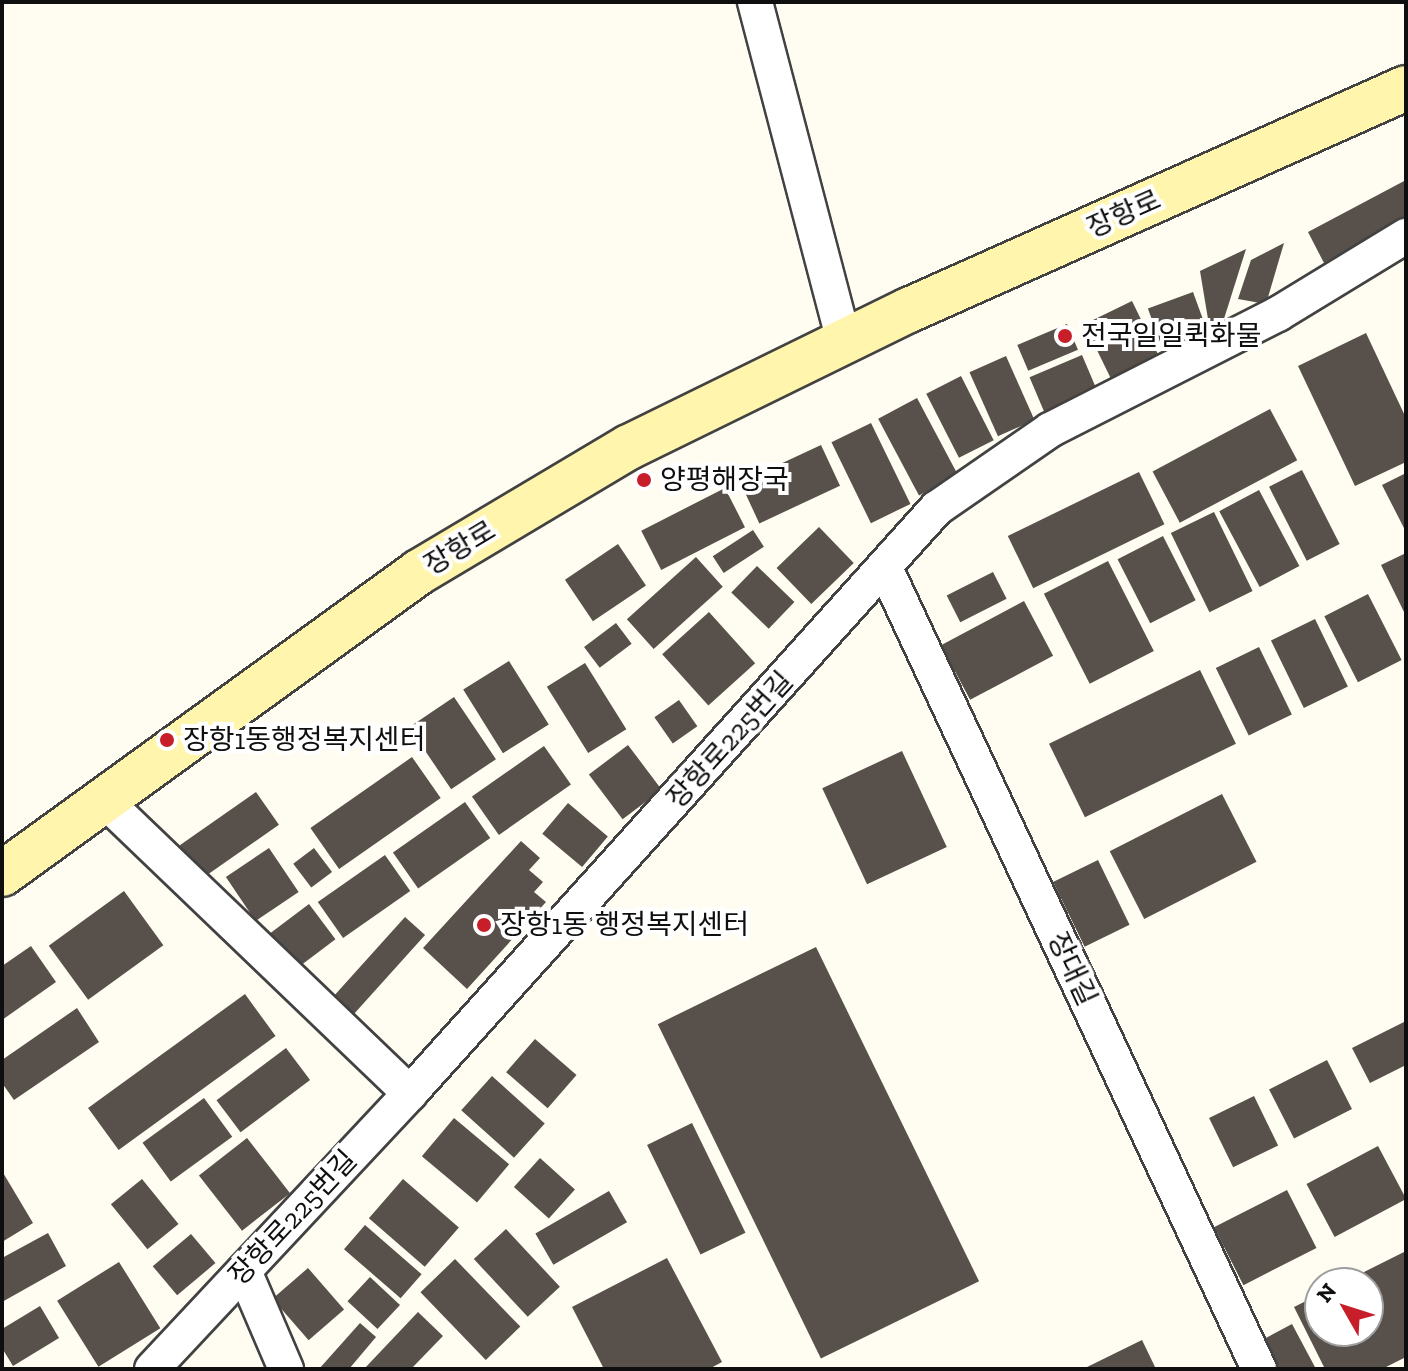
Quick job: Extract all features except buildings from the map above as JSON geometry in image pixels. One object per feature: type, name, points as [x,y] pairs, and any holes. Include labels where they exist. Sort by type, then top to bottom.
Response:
[{"type":"main road","name":"장항로","points":[[3,867],[104,800],[419,572],[629,447],[844,342],[1406,88]]},
{"type":"street","points":[[755,2],[844,342]]},
{"type":"street","name":"장항로225번길","points":[[152,1369],[410,1093],[937,508],[1050,430],[1278,314],[1406,236]]},
{"type":"street","name":"장대길","points":[[885,568],[1259,1369]]},
{"type":"street","points":[[104,800],[410,1093]]},
{"type":"street","points":[[244,1271],[286,1369]]},
{"type":"place","name":"전국일일퀵화물","points":[[1065,336]]},
{"type":"place","name":"양평해장국","points":[[644,480]]},
{"type":"place","name":"장항1동행정복지센터","points":[[167,740]]},
{"type":"place","name":"장항1동 행정복지센터","points":[[484,925]]}]
